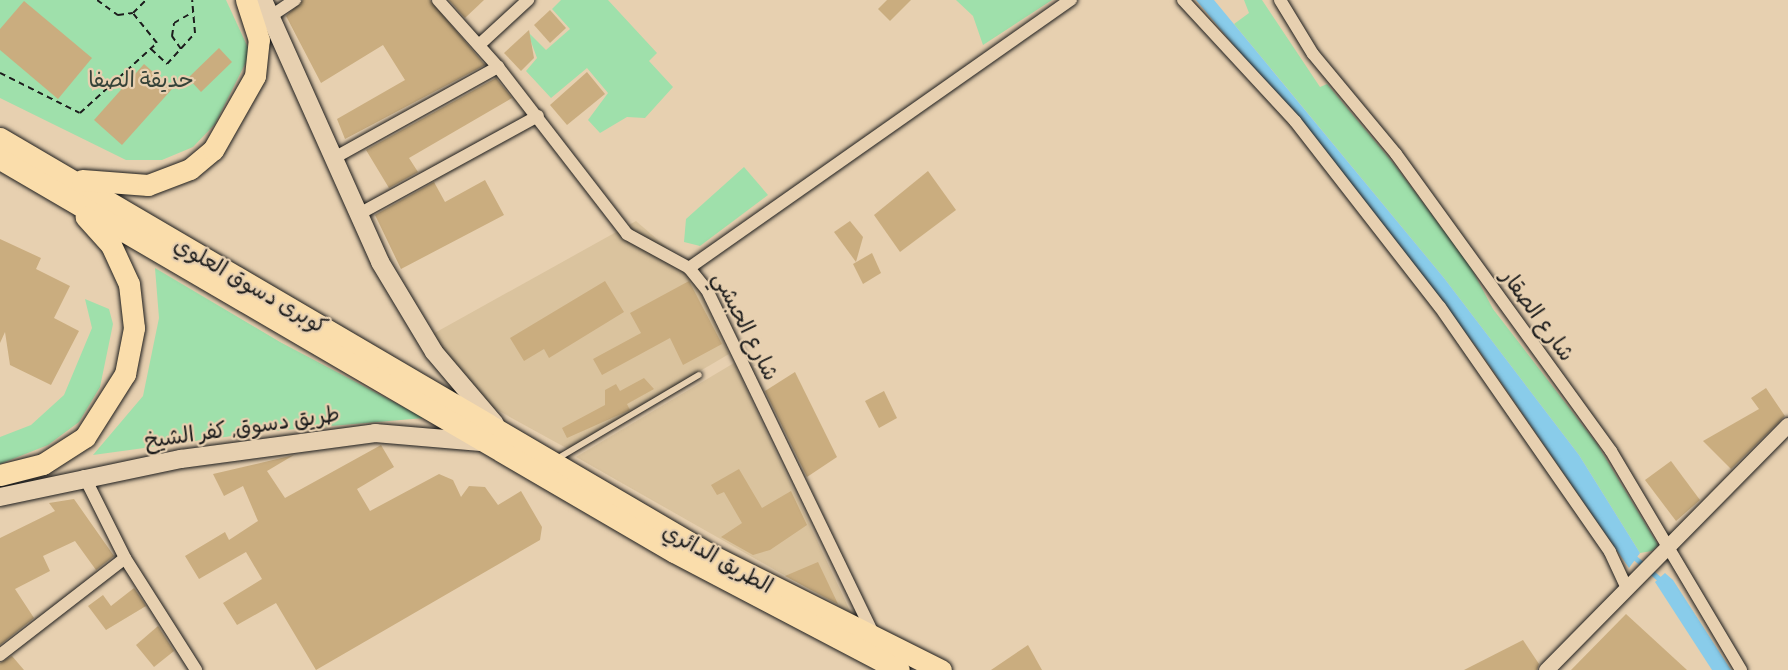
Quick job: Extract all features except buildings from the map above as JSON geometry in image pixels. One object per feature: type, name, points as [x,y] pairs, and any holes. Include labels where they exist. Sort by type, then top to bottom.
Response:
[{"type":"highway","points":[[65,186],[148,185],[190,169],[213,150],[255,76],[259,40],[246,0]]},
{"type":"highway","name":"كوبرى دسوق العلوي","points":[[0,138],[65,186],[498,439]]},
{"type":"highway","name":"كوبرى دسوق العلوي","points":[[0,159],[65,186]]},
{"type":"highway","points":[[0,475],[43,464],[85,437],[114,397],[131,350],[134,306],[122,264],[65,186]]},
{"type":"highway","name":"الطريق الدائري","points":[[498,439],[552,462],[713,556],[879,642],[941,670]]},
{"type":"highway","name":"الطريق الدائري","points":[[498,439],[742,590],[899,670]]},
{"type":"main road","points":[[267,8],[359,214],[405,308],[498,439]]},
{"type":"main road","name":"طريق دسوق, كفر الشيخ","points":[[0,497],[84,476],[375,433],[498,439]]},
{"type":"street","points":[[267,8],[295,0]]},
{"type":"street","name":"شارع الحبشي","points":[[438,0],[538,116],[627,234],[689,268],[707,290],[879,642]]},
{"type":"street","points":[[479,45],[528,0]]},
{"type":"street","points":[[689,268],[769,206],[1071,0]]},
{"type":"street","points":[[1183,0],[1295,121],[1440,307],[1630,583]]},
{"type":"street","name":"شارع الصقار","points":[[1280,0],[1313,54],[1396,154],[1611,451],[1666,547],[1742,670]]},
{"type":"street","points":[[334,158],[498,67]]},
{"type":"street","points":[[359,214],[538,116]]},
{"type":"street","points":[[1546,670],[1788,425]]},
{"type":"street","points":[[84,476],[125,558],[196,670]]},
{"type":"street","points":[[0,655],[125,558]]},
{"type":"lane","points":[[552,462],[699,375]]},
{"type":"path","points":[[97,0],[118,15],[133,13],[146,0]]},
{"type":"path","points":[[151,49],[167,64],[195,33],[192,0]]},
{"type":"path","points":[[181,49],[172,36],[174,23],[193,12]]},
{"type":"path","points":[[0,73],[80,113],[157,43],[133,13]]},
{"type":"shaded area","points":[[636,221],[688,266],[729,354],[568,449],[481,401],[431,335]]},
{"type":"shaded area","points":[[734,363],[851,613],[576,457]]},
{"type":"green space","name":"حديقة الصفا","points":[[0,0],[226,0],[249,50],[247,60],[215,124],[193,147],[162,160],[126,160],[0,98]]},
{"type":"green space","points":[[561,0],[608,0],[657,53],[649,61],[673,87],[645,118],[627,117],[600,133],[588,120],[608,93],[587,68],[551,98],[526,71],[537,58],[527,31],[546,50],[570,29],[552,9]]},
{"type":"green space","points":[[956,0],[1052,0],[983,45],[973,16]]},
{"type":"green space","points":[[1244,0],[1262,0],[1320,87],[1327,84],[1394,164],[1470,266],[1493,309],[1597,444],[1658,545],[1652,551],[1640,553],[1579,455],[1444,278],[1234,24],[1249,13]]},
{"type":"green space","points":[[744,167],[768,195],[700,246],[684,242],[686,219]]},
{"type":"green space","points":[[155,268],[280,342],[424,418],[261,432],[93,455],[143,396],[159,318]]},
{"type":"green space","points":[[85,299],[109,309],[113,324],[100,387],[79,422],[48,445],[0,464],[0,437],[31,425],[64,395],[92,328]]},
{"type":"water","points":[[1196,0],[1214,0],[1444,278],[1579,455],[1640,553],[1629,568],[1478,349],[1382,223]]},
{"type":"water","points":[[1665,573],[1673,580],[1731,670],[1712,670],[1655,582]]},
{"type":"waterway","points":[[1632,555],[1662,581]]}]
